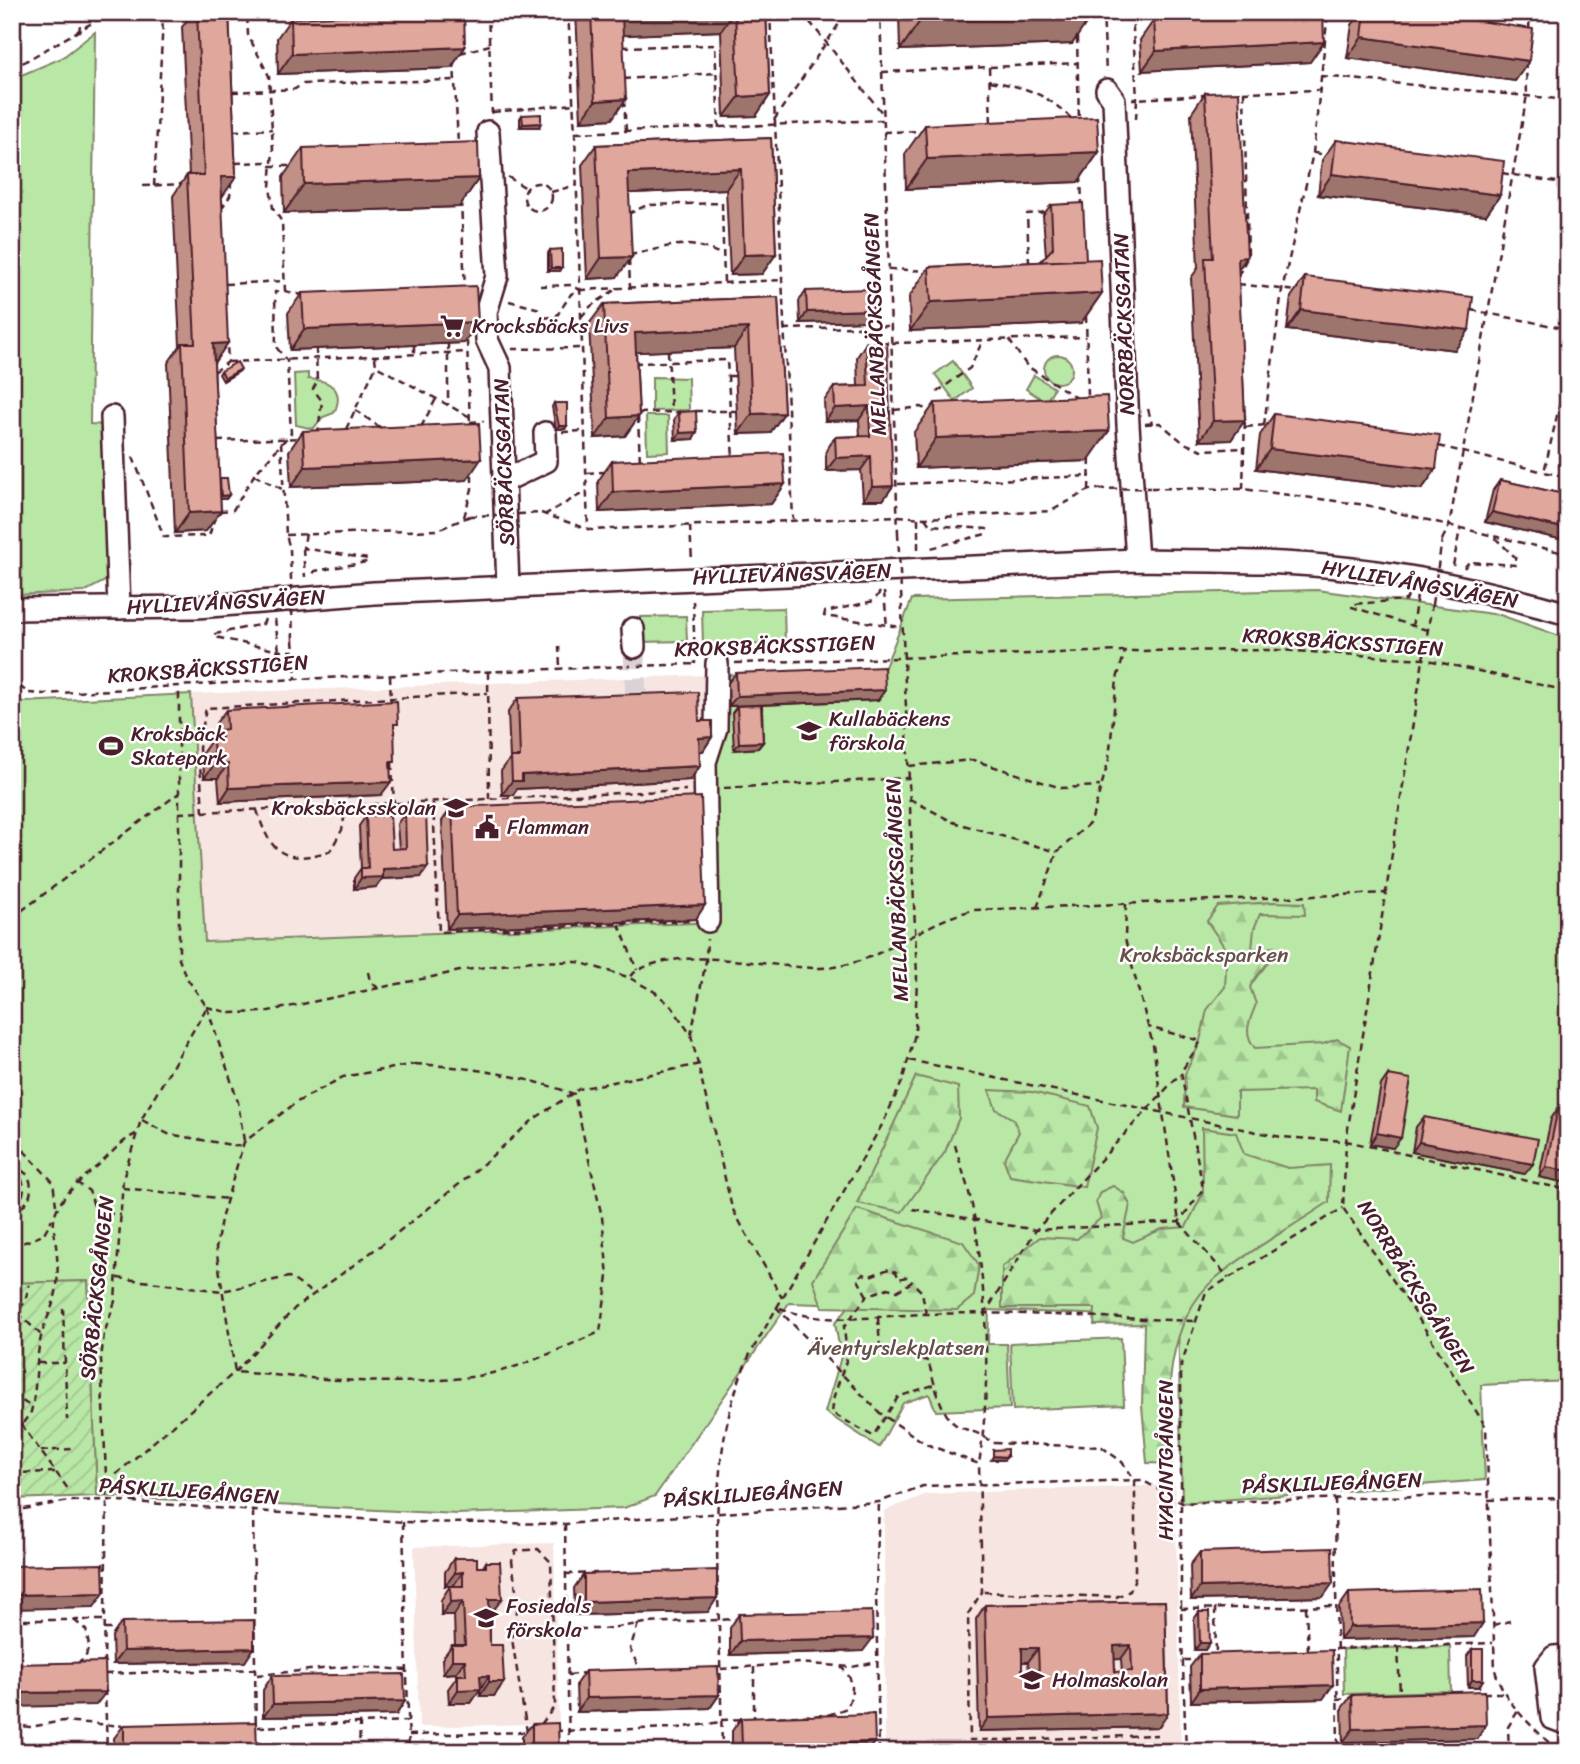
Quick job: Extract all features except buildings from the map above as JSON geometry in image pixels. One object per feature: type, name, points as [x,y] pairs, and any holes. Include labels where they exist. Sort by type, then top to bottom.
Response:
[{"type":"street","name":"NORRBÄCKSGATAN","points":[[1111,95],[1128,425],[1138,561]]},
{"type":"street","name":"SÖRBÄCKSGATAN","points":[[490,122],[497,276],[486,312],[487,340],[500,368],[508,587]]},
{"type":"street","points":[[112,417],[119,608]]},
{"type":"street","points":[[504,481],[546,461],[554,433]]},
{"type":"street","name":"HYLLIEVÅNGSVÄGEN","points":[[12,608],[197,607],[508,587],[1138,561],[1248,561],[1354,569],[1522,601],[1568,614]]},
{"type":"street","points":[[708,921],[705,762],[716,728],[717,663]]},
{"type":"street","points":[[699,704],[710,723],[711,745]]},
{"type":"street","points":[[1568,1656],[1554,1657],[1546,1667],[1552,1718],[1568,1724]]},
{"type":"path","points":[[79,32],[82,12]]},
{"type":"path","points":[[12,69],[111,12]]},
{"type":"path","points":[[488,12],[490,122],[574,104]]},
{"type":"path","points":[[568,12],[574,104],[588,529]]},
{"type":"path","points":[[770,12],[793,521]]},
{"type":"path","points":[[802,12],[883,115]]},
{"type":"path","points":[[775,120],[848,12]]},
{"type":"path","name":"MELLANBÄCKSGÅNGEN","points":[[722,1752],[716,1511],[723,1442],[732,1400],[749,1356],[883,1124],[909,1060],[917,1010],[880,12]]},
{"type":"path","points":[[1102,12],[1111,95],[1137,99],[1206,95]]},
{"type":"path","points":[[1132,12],[1136,119]]},
{"type":"path","points":[[1264,425],[1282,290],[1312,153],[1328,12]]},
{"type":"path","points":[[1528,40],[1530,12]]},
{"type":"path","points":[[226,16],[247,13],[248,35],[267,69],[272,129],[271,198],[282,222],[285,291]]},
{"type":"path","points":[[154,186],[163,19],[200,17]]},
{"type":"path","points":[[1076,25],[1079,125]]},
{"type":"path","points":[[460,53],[490,45]]},
{"type":"path","points":[[621,58],[620,47],[715,45],[719,128]]},
{"type":"path","points":[[454,53],[458,147]]},
{"type":"path","name":"NORRBÄCKSGÅNGEN","points":[[1527,54],[1527,95],[1449,526],[1443,540],[1346,1141],[1343,1208],[1410,1305],[1486,1427],[1494,1670],[1503,1693],[1559,1752]]},
{"type":"path","points":[[882,72],[1077,63]]},
{"type":"path","points":[[989,67],[991,128]]},
{"type":"path","points":[[622,68],[626,131]]},
{"type":"path","points":[[623,79],[716,73]]},
{"type":"path","points":[[1321,76],[1568,100]]},
{"type":"path","points":[[229,92],[295,89],[303,85],[455,80]]},
{"type":"path","points":[[990,81],[1030,89],[1049,98],[1079,125]]},
{"type":"path","points":[[1232,93],[1320,90]]},
{"type":"path","points":[[1238,297],[1238,274],[1248,256],[1244,92]]},
{"type":"path","points":[[575,133],[884,120]]},
{"type":"path","points":[[1067,126],[1079,125]]},
{"type":"path","points":[[229,131],[272,129]]},
{"type":"path","points":[[884,132],[924,131]]},
{"type":"path","points":[[1312,153],[1339,156]]},
{"type":"path","points":[[231,163],[297,165]]},
{"type":"path","points":[[1081,165],[1082,218]]},
{"type":"path","points":[[1500,173],[1568,184]]},
{"type":"path","points":[[219,212],[230,196],[231,174]]},
{"type":"path","points":[[143,186],[189,184]]},
{"type":"path","points":[[535,184],[544,185],[551,192],[550,204],[544,209],[531,209],[525,202],[525,192],[535,184]]},
{"type":"path","points":[[551,192],[577,185]]},
{"type":"path","points":[[461,199],[465,290]]},
{"type":"path","points":[[627,215],[647,205],[722,203],[724,283]]},
{"type":"path","points":[[1022,270],[1029,263],[1027,214],[1054,212]]},
{"type":"path","points":[[630,288],[629,255],[671,244],[699,244],[723,255]]},
{"type":"path","points":[[889,269],[938,270]]},
{"type":"path","points":[[223,272],[224,284],[285,281]]},
{"type":"path","points":[[541,318],[556,317],[571,294],[580,290],[782,280]]},
{"type":"path","points":[[1238,284],[1309,293]]},
{"type":"path","points":[[540,286],[572,285],[580,290]]},
{"type":"path","points":[[581,317],[591,306],[617,289]]},
{"type":"path","points":[[133,448],[139,477],[164,537],[209,536],[216,511],[233,510],[254,475],[291,433],[288,361],[276,347],[275,292],[311,295]]},
{"type":"path","points":[[505,300],[540,309]]},
{"type":"path","points":[[1460,309],[1568,328]]},
{"type":"path","points":[[1086,310],[1089,406]]},
{"type":"path","points":[[784,329],[891,326]]},
{"type":"path","points":[[227,336],[228,362]]},
{"type":"path","points":[[892,343],[1086,337]]},
{"type":"path","points":[[1008,339],[1027,366],[1078,399]]},
{"type":"path","points":[[467,340],[470,432]]},
{"type":"path","points":[[937,392],[970,368],[982,340]]},
{"type":"path","points":[[448,343],[448,405]]},
{"type":"path","points":[[414,345],[414,355]]},
{"type":"path","points":[[382,346],[383,357]]},
{"type":"path","points":[[348,347],[348,358]]},
{"type":"path","points":[[316,348],[317,382],[313,389],[322,401],[318,437]]},
{"type":"path","points":[[510,349],[582,348]]},
{"type":"path","points":[[668,351],[671,412]]},
{"type":"path","points":[[212,373],[228,362],[468,352]]},
{"type":"path","points":[[633,353],[636,376]]},
{"type":"path","points":[[342,436],[376,366],[375,357]]},
{"type":"path","points":[[636,363],[727,360],[733,466]]},
{"type":"path","points":[[376,366],[470,419],[491,421]]},
{"type":"path","points":[[1544,472],[1568,368]]},
{"type":"path","points":[[728,376],[735,376]]},
{"type":"path","points":[[418,434],[436,398]]},
{"type":"path","points":[[637,401],[640,470]]},
{"type":"path","points":[[894,410],[921,407],[932,412]]},
{"type":"path","points":[[1147,409],[1152,424]]},
{"type":"path","points":[[355,410],[382,429]]},
{"type":"path","points":[[694,411],[737,411]]},
{"type":"path","points":[[638,413],[683,412]]},
{"type":"path","points":[[1243,489],[1245,414]]},
{"type":"path","points":[[1128,425],[1160,423],[1184,443],[1202,450],[1245,448]]},
{"type":"path","points":[[1246,427],[1278,426]]},
{"type":"path","points":[[554,433],[585,431]]},
{"type":"path","points":[[214,452],[214,441],[307,438]]},
{"type":"path","points":[[281,442],[286,535],[290,550],[296,679]]},
{"type":"path","points":[[1435,445],[1568,477]]},
{"type":"path","points":[[1089,490],[1090,448]]},
{"type":"path","points":[[779,464],[790,464]]},
{"type":"path","points":[[464,517],[472,489],[472,466]]},
{"type":"path","points":[[586,473],[613,471]]},
{"type":"path","points":[[254,475],[284,490]]},
{"type":"path","points":[[897,484],[1091,476]]},
{"type":"path","points":[[286,535],[438,530],[470,516],[542,514],[588,529],[898,516],[925,518],[1051,511],[1089,490],[1098,489],[1243,489],[1366,505],[1568,554]]},
{"type":"path","points":[[542,514],[587,491]]},
{"type":"path","points":[[918,517],[918,559]]},
{"type":"path","points":[[925,518],[930,525],[987,530],[986,534],[928,547],[926,559]]},
{"type":"path","points":[[690,526],[692,561]]},
{"type":"path","points":[[1453,566],[1460,529]]},
{"type":"path","points":[[305,577],[303,548],[306,534]]},
{"type":"path","points":[[1465,568],[1469,562],[1516,565],[1514,557],[1493,536]]},
{"type":"path","points":[[303,548],[368,559],[367,562],[315,571],[311,576]]},
{"type":"path","points":[[887,627],[882,592],[874,601],[825,612],[824,616],[887,627],[902,627]]},
{"type":"path","points":[[1409,592],[1406,600],[1353,604],[1352,607],[1428,630]]},
{"type":"path","points":[[1412,627],[1417,593]]},
{"type":"path","points":[[694,601],[695,664]]},
{"type":"path","points":[[266,616],[263,624],[215,634],[215,637],[279,651],[294,651]]},
{"type":"path","points":[[274,616],[279,651]]},
{"type":"path","points":[[559,646],[560,669]]},
{"type":"path","name":"KROKSBÄCKSSTIGEN","points":[[12,651],[16,682],[29,693],[179,688],[296,679],[717,663],[1125,651],[1276,650],[1424,659],[1568,691]]},
{"type":"path","points":[[1037,908],[1057,852],[1091,822],[1109,759],[1117,680],[1125,651]]},
{"type":"path","points":[[488,672],[489,800]]},
{"type":"path","points":[[390,675],[391,711]]},
{"type":"path","points":[[179,688],[179,959],[186,977],[207,1007],[238,1102],[243,1144],[216,1248],[235,1372]]},
{"type":"path","points":[[202,813],[199,748],[206,708],[488,693]]},
{"type":"path","points":[[392,751],[394,805]]},
{"type":"path","points":[[909,766],[973,760],[1060,788],[1100,786]]},
{"type":"path","points":[[179,813],[394,805],[910,778]]},
{"type":"path","points":[[12,918],[179,793]]},
{"type":"path","points":[[910,799],[953,822],[1057,852]]},
{"type":"path","points":[[433,803],[439,932],[708,921],[706,961],[691,1035]]},
{"type":"path","points":[[257,810],[264,836],[281,854],[304,859],[330,851],[342,830],[346,807]]},
{"type":"path","points":[[628,977],[637,970],[672,959],[819,968],[847,966],[868,959],[954,914],[974,910],[1386,893]]},
{"type":"path","points":[[1126,904],[1125,939],[1148,1027],[1180,1222],[1229,1278]]},
{"type":"path","points":[[619,924],[637,970]]},
{"type":"path","points":[[207,1007],[231,1013],[264,1012],[465,970],[532,961],[578,962],[628,977],[655,992],[672,1007],[691,1035],[732,1208],[782,1298]]},
{"type":"path","points":[[368,972],[370,981],[378,988]]},
{"type":"path","name":"SÖRBÄCKSGÅNGEN","points":[[104,1667],[107,1500],[101,1359],[117,1278],[122,1188],[141,1120],[207,1007]]},
{"type":"path","points":[[984,1314],[1036,1230],[1099,1158],[1160,1099],[1201,1041],[1148,1027]]},
{"type":"path","points":[[909,1060],[1282,1137],[1346,1141],[1568,1190]]},
{"type":"path","points":[[141,1120],[168,1134],[243,1144],[297,1102],[343,1077],[415,1064],[505,1073],[534,1079],[573,1094]]},
{"type":"path","points":[[106,1483],[235,1372],[295,1308],[467,1178],[534,1119],[579,1089],[700,1064]]},
{"type":"path","points":[[1180,1222],[1203,1189],[1181,1072]]},
{"type":"path","points":[[235,1372],[346,1381],[425,1380],[485,1375],[600,1332],[608,1276],[602,1217],[573,1094]]},
{"type":"path","points":[[12,1116],[25,1152],[53,1182],[57,1284],[50,1317],[41,1335],[32,1407],[21,1424],[12,1428]]},
{"type":"path","points":[[56,1205],[76,1182],[124,1139],[136,1134]]},
{"type":"path","points":[[956,1145],[975,1221],[984,1314],[987,1410],[978,1483],[982,1592],[968,1614],[971,1740],[1157,1735]]},
{"type":"path","points":[[12,1163],[29,1175],[32,1191],[25,1205],[12,1213]]},
{"type":"path","points":[[12,1173],[20,1185],[15,1200]]},
{"type":"path","points":[[12,1173],[22,1178],[24,1190],[19,1202],[12,1206]]},
{"type":"path","points":[[76,1182],[89,1191],[96,1212],[121,1215]]},
{"type":"path","points":[[12,1196],[20,1185]]},
{"type":"path","points":[[122,1188],[227,1199]]},
{"type":"path","name":"HYACINTGÅNGEN","points":[[1186,1752],[1181,1609],[1181,1365],[1206,1292],[1343,1208]]},
{"type":"path","points":[[913,1209],[1036,1230],[1180,1222]]},
{"type":"path","points":[[12,1247],[43,1235],[54,1216]]},
{"type":"path","points":[[867,1296],[857,1278],[863,1274],[870,1276],[889,1269],[896,1272],[899,1279],[906,1277],[922,1292],[926,1314]]},
{"type":"path","points":[[117,1278],[222,1291],[289,1277],[314,1294]]},
{"type":"path","points":[[912,1282],[897,1291],[888,1288],[867,1296],[844,1327],[847,1358],[840,1373],[832,1413],[873,1436],[898,1397],[936,1384]]},
{"type":"path","points":[[12,1318],[25,1303],[29,1285]]},
{"type":"path","points":[[776,1307],[806,1318],[984,1314],[1196,1321]]},
{"type":"path","points":[[776,1307],[887,1417],[926,1444],[979,1464]]},
{"type":"path","points":[[63,1308],[67,1420]]},
{"type":"path","points":[[18,1313],[41,1335]]},
{"type":"path","points":[[878,1318],[880,1347],[928,1361],[946,1413],[955,1425],[983,1434],[993,1443],[1102,1447],[1122,1462],[1135,1480],[1135,1578],[1130,1591],[1116,1597],[982,1592]]},
{"type":"path","points":[[38,1363],[65,1363]]},
{"type":"path","points":[[12,1395],[32,1407]]},
{"type":"path","points":[[21,1424],[68,1489]]},
{"type":"path","points":[[41,1451],[71,1449]]},
{"type":"path","points":[[12,1473],[56,1472]]},
{"type":"path","name":"PÅSKLILJEGÅNGEN","points":[[12,1511],[69,1501],[107,1500],[403,1522],[565,1524],[716,1511],[879,1502],[923,1486],[978,1483],[1142,1480],[1182,1503],[1489,1494]]},
{"type":"path","points":[[1488,1500],[1568,1498]]},
{"type":"path","points":[[1335,1499],[1334,1606],[1338,1752]]},
{"type":"path","points":[[879,1502],[879,1752]]},
{"type":"path","points":[[253,1511],[256,1752]]},
{"type":"path","points":[[403,1522],[409,1752]]},
{"type":"path","points":[[565,1524],[569,1752]]},
{"type":"path","points":[[527,1732],[512,1639],[519,1605],[512,1561],[516,1551],[538,1549],[551,1562],[555,1706],[535,1732]]},
{"type":"path","points":[[566,1574],[607,1573]]},
{"type":"path","points":[[1181,1609],[1334,1606]]},
{"type":"path","points":[[1306,1607],[1308,1657]]},
{"type":"path","points":[[1215,1608],[1216,1659]]},
{"type":"path","points":[[864,1613],[877,1613]]},
{"type":"path","points":[[567,1629],[745,1619]]},
{"type":"path","points":[[12,1620],[105,1620]]},
{"type":"path","points":[[74,1620],[86,1630],[89,1646],[85,1659],[69,1668],[81,1667]]},
{"type":"path","points":[[1493,1625],[1510,1621]]},
{"type":"path","points":[[638,1624],[630,1649],[640,1672]]},
{"type":"path","points":[[242,1627],[255,1627]]},
{"type":"path","points":[[104,1629],[132,1629]]},
{"type":"path","points":[[1335,1649],[1493,1643]]},
{"type":"path","points":[[1398,1645],[1400,1695],[1413,1695]]},
{"type":"path","points":[[1183,1660],[1205,1660]]},
{"type":"path","points":[[720,1670],[797,1662],[839,1666],[878,1662]]},
{"type":"path","points":[[828,1715],[847,1708],[854,1691],[850,1676],[839,1666]]},
{"type":"path","points":[[93,1667],[104,1667],[104,1674],[256,1669]]},
{"type":"path","points":[[256,1675],[353,1667],[407,1670]]},
{"type":"path","points":[[754,1667],[754,1718]]},
{"type":"path","points":[[568,1675],[588,1673]]},
{"type":"path","points":[[105,1687],[107,1752]]},
{"type":"path","points":[[1477,1693],[1503,1693]]},
{"type":"path","points":[[1336,1699],[1362,1698]]},
{"type":"path","points":[[1509,1752],[1508,1727],[1518,1711]]},
{"type":"path","points":[[408,1735],[678,1728],[754,1718],[878,1713]]},
{"type":"path","points":[[12,1724],[30,1727],[63,1721],[106,1726],[134,1725]]},
{"type":"path","points":[[243,1723],[360,1724],[408,1721]]},
{"type":"path","points":[[359,1752],[360,1724]]},
{"type":"path","points":[[1008,1740],[1016,1752]]},
{"type":"shaded area","name":"Kroksbäcksskolan","points":[[709,675],[720,922],[205,942],[191,694]]},
{"type":"shaded area","name":"Holmaskolan","points":[[1175,1485],[1181,1752],[885,1752],[884,1511],[927,1494]]},
{"type":"shaded area","name":"Fosiedals förskola","points":[[554,1543],[559,1723],[419,1727],[414,1547]]},
{"type":"green space","points":[[95,32],[90,424],[106,425],[107,580],[84,592],[12,595],[12,79],[62,58]]},
{"type":"green space","points":[[1058,355],[1068,359],[1072,369],[1068,379],[1058,383],[1048,379],[1044,369],[1048,359]]},
{"type":"green space","points":[[953,361],[972,388],[955,401],[935,374]]},
{"type":"green space","points":[[308,373],[308,379],[329,384],[334,388],[338,398],[334,413],[323,417],[313,429],[296,425],[294,374]]},
{"type":"green space","points":[[1034,375],[1054,388],[1046,402],[1026,389]]},
{"type":"green space","points":[[652,377],[688,378],[689,410],[652,411]]},
{"type":"green space","points":[[646,416],[668,416],[669,452],[647,453]]},
{"type":"green space","name":"Kroksbäcksparken","points":[[1317,590],[1500,615],[1568,639],[1568,1381],[1481,1385],[1485,1480],[1182,1503],[1178,1318],[989,1310],[988,1344],[1007,1344],[1010,1408],[936,1411],[929,1394],[903,1403],[879,1447],[825,1412],[841,1357],[835,1323],[850,1305],[789,1303],[655,1496],[624,1508],[457,1514],[97,1496],[88,1281],[12,1283],[12,738],[22,702],[191,694],[205,942],[720,922],[709,675],[883,672],[912,599]]},
{"type":"green space","points":[[784,608],[785,644],[703,645],[702,610]]},
{"type":"green space","points":[[686,616],[687,641],[640,642],[640,617]]},
{"type":"green space","points":[[1272,902],[1304,903],[1305,915],[1260,914],[1254,929],[1252,949],[1275,947],[1271,959],[1250,987],[1256,1004],[1248,1026],[1249,1037],[1255,1048],[1323,1044],[1337,1039],[1350,1046],[1341,1111],[1314,1102],[1314,1090],[1237,1092],[1237,1115],[1184,1107],[1185,1074],[1199,1045],[1207,1010],[1225,987],[1227,951],[1207,921],[1218,906]]},
{"type":"green space","points":[[916,1076],[958,1087],[959,1118],[945,1152],[902,1212],[857,1203]]},
{"type":"green space","points":[[989,1090],[1032,1092],[1090,1106],[1097,1128],[1084,1187],[1010,1176],[1004,1160],[1019,1132],[1013,1119],[996,1109]]},
{"type":"green space","points":[[1202,1128],[1236,1133],[1244,1154],[1288,1168],[1330,1165],[1329,1202],[1230,1267],[1199,1295],[1186,1316],[1172,1364],[1169,1415],[1171,1464],[1147,1463],[1142,1406],[1144,1324],[1094,1325],[1095,1308],[1002,1308],[1002,1267],[1040,1237],[1077,1239],[1101,1218],[1096,1202],[1100,1192],[1113,1186],[1124,1193],[1130,1205],[1123,1238],[1133,1242],[1162,1229],[1186,1227],[1203,1193]]},
{"type":"green space","points":[[857,1209],[963,1242],[979,1265],[974,1296],[957,1310],[822,1307],[813,1280]]},
{"type":"green space","points":[[88,1281],[97,1496],[12,1499],[12,1283]]},
{"type":"green space","points":[[1121,1338],[1124,1405],[1013,1410],[1010,1343]]},
{"type":"green space","points":[[1450,1646],[1451,1691],[1344,1694],[1343,1649]]},
{"type":"tunnel","points":[[634,647],[636,700],[644,700]]},
{"type":"place","name":"Krocksbäcks Livs","points":[[452,326]]},
{"type":"place","name":"Kullabäckens förskola","points":[[809,731]]},
{"type":"place","name":"Kroksbäck Skatepark","points":[[111,746]]},
{"type":"place","name":"Kroksbäcksskolan","points":[[456,808]]},
{"type":"place","name":"Flamman","points":[[487,827]]},
{"type":"place","name":"Fosiedals förskola","points":[[486,1618]]},
{"type":"place","name":"Holmaskolan","points":[[1032,1680]]},
{"type":"park label","name":"Äventyrslekplatsen","points":[[896,1348]]}]
